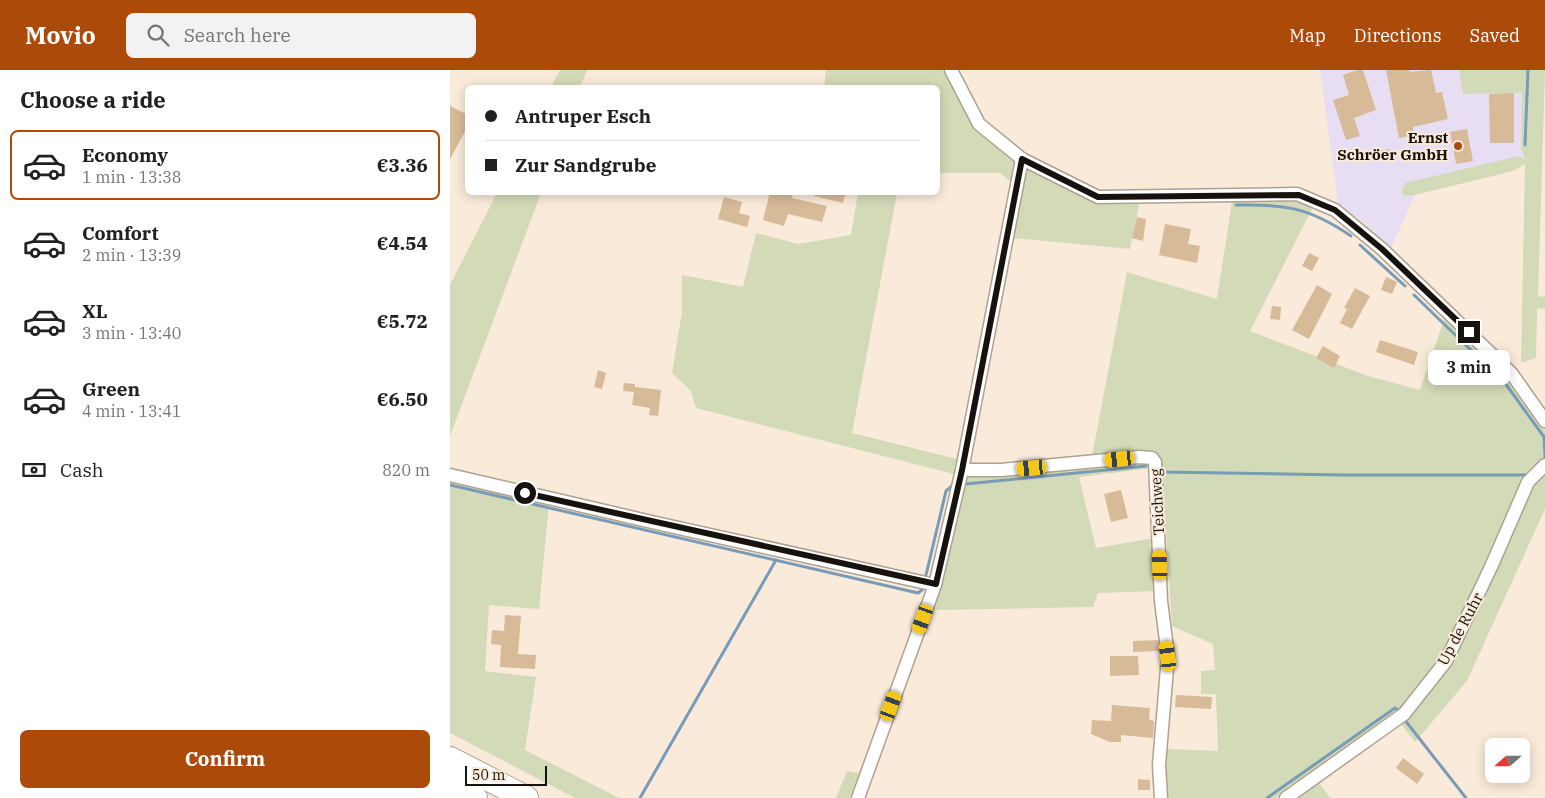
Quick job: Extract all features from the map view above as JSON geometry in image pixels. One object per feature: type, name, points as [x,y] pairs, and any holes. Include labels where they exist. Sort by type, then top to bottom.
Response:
[{"type":"highway","points":[[450,759],[526,798]]},
{"type":"highway","points":[[450,784],[475,798]]},
{"type":"street","points":[[951,70],[979,124],[1022,159],[1098,197],[1297,194],[1335,210],[1382,249],[1512,374],[1545,421]]},
{"type":"street","points":[[858,798],[936,584],[962,470],[1022,159]]},
{"type":"street","name":"Teichweg","points":[[962,470],[1001,470],[1138,457],[1152,458],[1155,462],[1161,601],[1168,656],[1159,765],[1161,798]]},
{"type":"street","name":"Up de Ruhr","points":[[1286,798],[1404,714],[1446,660],[1491,567],[1528,482],[1545,465]]},
{"type":"street","points":[[450,475],[656,524],[936,584]]},
{"type":"shaded area","points":[[1320,70],[1459,70],[1463,94],[1523,93],[1521,147],[1525,161],[1411,196],[1415,195],[1391,249],[1362,221],[1338,204]]},
{"type":"green space","points":[[560,70],[587,70],[581,85],[552,85]]},
{"type":"green space","points":[[826,70],[945,70],[978,130],[1096,199],[1140,200],[1130,249],[1012,238],[1012,183],[1000,173],[940,173],[940,85],[824,85]]},
{"type":"green space","points":[[1459,70],[1545,70],[1538,296],[1545,297],[1545,309],[1537,308],[1536,358],[1521,363],[1525,164],[1513,171],[1415,195],[1405,196],[1401,193],[1405,183],[1519,156],[1525,160],[1521,147],[1522,93],[1463,94]]},
{"type":"green space","points":[[496,195],[540,195],[450,436],[450,285]]},
{"type":"green space","points":[[858,195],[897,195],[852,433],[957,459],[954,474],[696,408],[691,391],[672,373],[682,312],[682,275],[743,287],[756,233],[798,244],[851,235]]},
{"type":"green space","points":[[1294,199],[1313,207],[1250,331],[1368,376],[1420,390],[1445,317],[1508,377],[1545,431],[1545,457],[1521,482],[1442,659],[1450,667],[1529,493],[1537,479],[1545,471],[1545,509],[1467,681],[1415,742],[1394,715],[1276,798],[1165,798],[1163,767],[1168,749],[1218,751],[1216,694],[1201,694],[1201,671],[1215,670],[1213,644],[1172,626],[1162,466],[1154,452],[1092,456],[1127,272],[1217,299],[1232,202]]},
{"type":"green space","points":[[1139,462],[1152,468],[1079,477],[1096,548],[1155,538],[1158,591],[1098,593],[1093,607],[932,610],[942,586],[966,477]]},
{"type":"green space","points":[[450,481],[549,503],[539,609],[489,605],[485,671],[536,677],[525,750],[619,798],[575,798],[450,733]]},
{"type":"green space","points":[[847,771],[859,773],[850,798],[836,798]]},
{"type":"green space","points":[[1318,781],[1330,798],[1296,798]]},
{"type":"building","points":[[1363,70],[1376,110],[1354,118],[1360,136],[1346,140],[1333,100],[1349,95],[1343,75]]},
{"type":"building","points":[[1386,70],[1409,70],[1410,72],[1431,70],[1436,93],[1442,92],[1448,119],[1413,127],[1414,135],[1399,138]]},
{"type":"building","points":[[1514,93],[1514,143],[1490,143],[1489,94]]},
{"type":"building","points":[[450,106],[465,114],[465,132],[450,159]]},
{"type":"building","points":[[1467,129],[1473,161],[1456,164],[1450,132]]},
{"type":"building","points":[[1389,149],[1391,157],[1378,159],[1376,151]]},
{"type":"building","points":[[769,195],[792,195],[792,198],[827,206],[822,222],[788,214],[784,226],[763,220]]},
{"type":"building","points":[[814,195],[845,195],[843,203]]},
{"type":"building","points":[[724,197],[742,202],[739,213],[750,216],[747,227],[718,219]]},
{"type":"building","points":[[1137,217],[1146,219],[1143,241],[1132,238]]},
{"type":"building","points":[[1165,224],[1191,229],[1188,244],[1200,246],[1197,263],[1159,255]]},
{"type":"building","points":[[1309,253],[1319,258],[1312,271],[1302,266]]},
{"type":"building","points":[[1386,277],[1397,282],[1392,294],[1381,290]]},
{"type":"building","points":[[1317,285],[1332,294],[1309,339],[1292,330]]},
{"type":"building","points":[[1355,288],[1370,296],[1352,329],[1340,323],[1347,309],[1344,308]]},
{"type":"building","points":[[1272,306],[1281,307],[1280,320],[1270,319]]},
{"type":"building","points":[[1380,340],[1418,352],[1414,365],[1376,352]]},
{"type":"building","points":[[1323,346],[1340,356],[1334,368],[1316,358]]},
{"type":"building","points":[[598,370],[606,373],[602,389],[594,387]]},
{"type":"building","points":[[624,383],[635,384],[635,387],[661,390],[658,416],[649,415],[650,408],[632,405],[634,392],[623,391]]},
{"type":"building","points":[[1121,490],[1128,518],[1111,522],[1104,494]]},
{"type":"building","points":[[505,615],[521,616],[518,654],[536,655],[535,669],[500,667],[501,645],[491,644],[492,630],[504,631]]},
{"type":"building","points":[[1158,640],[1159,651],[1133,652],[1133,641]]},
{"type":"building","points":[[1110,656],[1138,656],[1139,675],[1110,676]]},
{"type":"building","points":[[1176,695],[1212,697],[1211,709],[1175,707]]},
{"type":"building","points":[[1112,705],[1150,708],[1149,720],[1154,721],[1153,738],[1121,735],[1121,742],[1110,742],[1091,734],[1092,720],[1111,721]]},
{"type":"building","points":[[1403,758],[1424,774],[1417,784],[1396,768]]},
{"type":"building","points":[[1138,779],[1150,780],[1150,790],[1138,790]]},
{"type":"waterway","points":[[1525,145],[1528,70]]},
{"type":"waterway","points":[[1236,205],[1269,205],[1297,210],[1323,219],[1351,236]]},
{"type":"waterway","points":[[1360,245],[1405,286]]},
{"type":"waterway","points":[[1414,295],[1505,383],[1544,437],[1545,457]]},
{"type":"waterway","points":[[966,484],[1146,466]]},
{"type":"waterway","points":[[1162,472],[1341,475],[1530,475]]},
{"type":"waterway","points":[[450,485],[918,593],[923,589]]},
{"type":"waterway","points":[[926,575],[946,491],[952,486]]},
{"type":"waterway","points":[[640,798],[776,560]]},
{"type":"waterway","points":[[1267,798],[1395,708],[1398,710]]},
{"type":"waterway","points":[[1404,719],[1466,798]]},
{"type":"place","name":"Ernst Schröer GmbH","points":[[1458,146]]},
{"type":"route","points":[[525,493],[656,524],[936,584],[962,470],[1022,159],[1098,197],[1297,194],[1335,210],[1382,249],[1469,332]]}]
